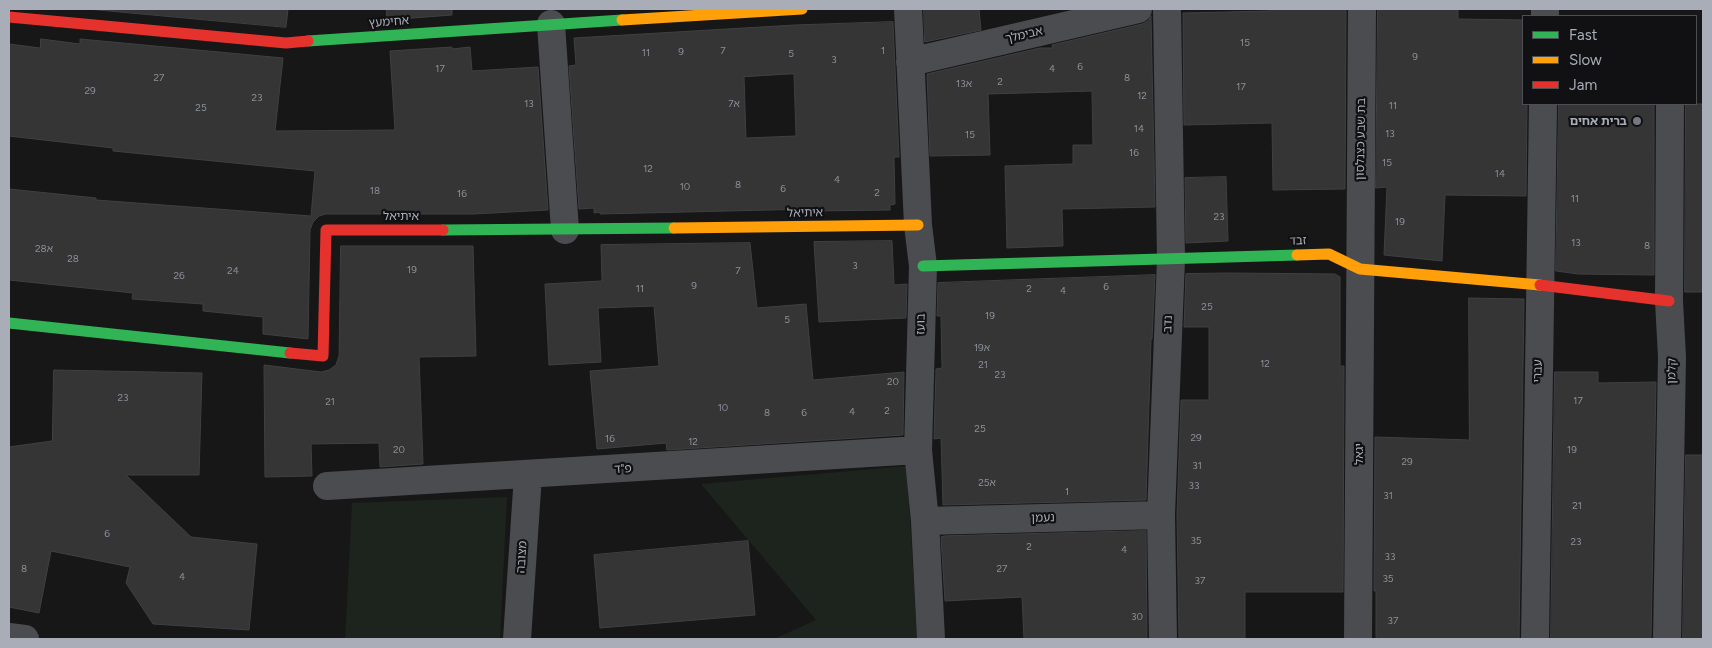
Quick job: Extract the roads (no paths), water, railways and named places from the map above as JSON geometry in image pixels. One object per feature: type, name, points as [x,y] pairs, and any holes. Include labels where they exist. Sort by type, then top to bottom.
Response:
[{"type":"street","name":"אחימעץ","points":[[9,17],[286,43],[802,9]]},
{"type":"street","name":"בועז","points":[[908,9],[918,225],[923,266],[918,450],[925,521],[931,639]]},
{"type":"street","name":"אבימלך","points":[[910,62],[1138,9]]},
{"type":"street","name":"נדב","points":[[1163,639],[1161,515],[1171,259],[1167,9]]},
{"type":"street","name":"בת שבע כצנלסון","points":[[1360,269],[1362,9]]},
{"type":"street","points":[[552,24],[565,230]]},
{"type":"street","name":"עברי","points":[[1535,639],[1543,105]]},
{"type":"street","name":"קלמן","points":[[1667,639],[1672,357],[1669,301],[1670,105]]},
{"type":"street","name":"איתיאל","points":[[9,323],[323,356],[326,230],[565,230],[918,225]]},
{"type":"street","name":"זבד","points":[[923,266],[1329,254],[1360,269],[1539,285],[1669,301]]},
{"type":"street","name":"יגאל","points":[[1358,639],[1360,269]]},
{"type":"street","name":"פ\"ד","points":[[327,486],[918,450]]},
{"type":"street","name":"מצובה","points":[[517,639],[528,474]]},
{"type":"street","name":"נעמן","points":[[925,521],[1161,515]]},
{"type":"street","points":[[9,637],[24,639]]},
{"type":"place","name":"ברית אחים","points":[[1637,121]]}]
